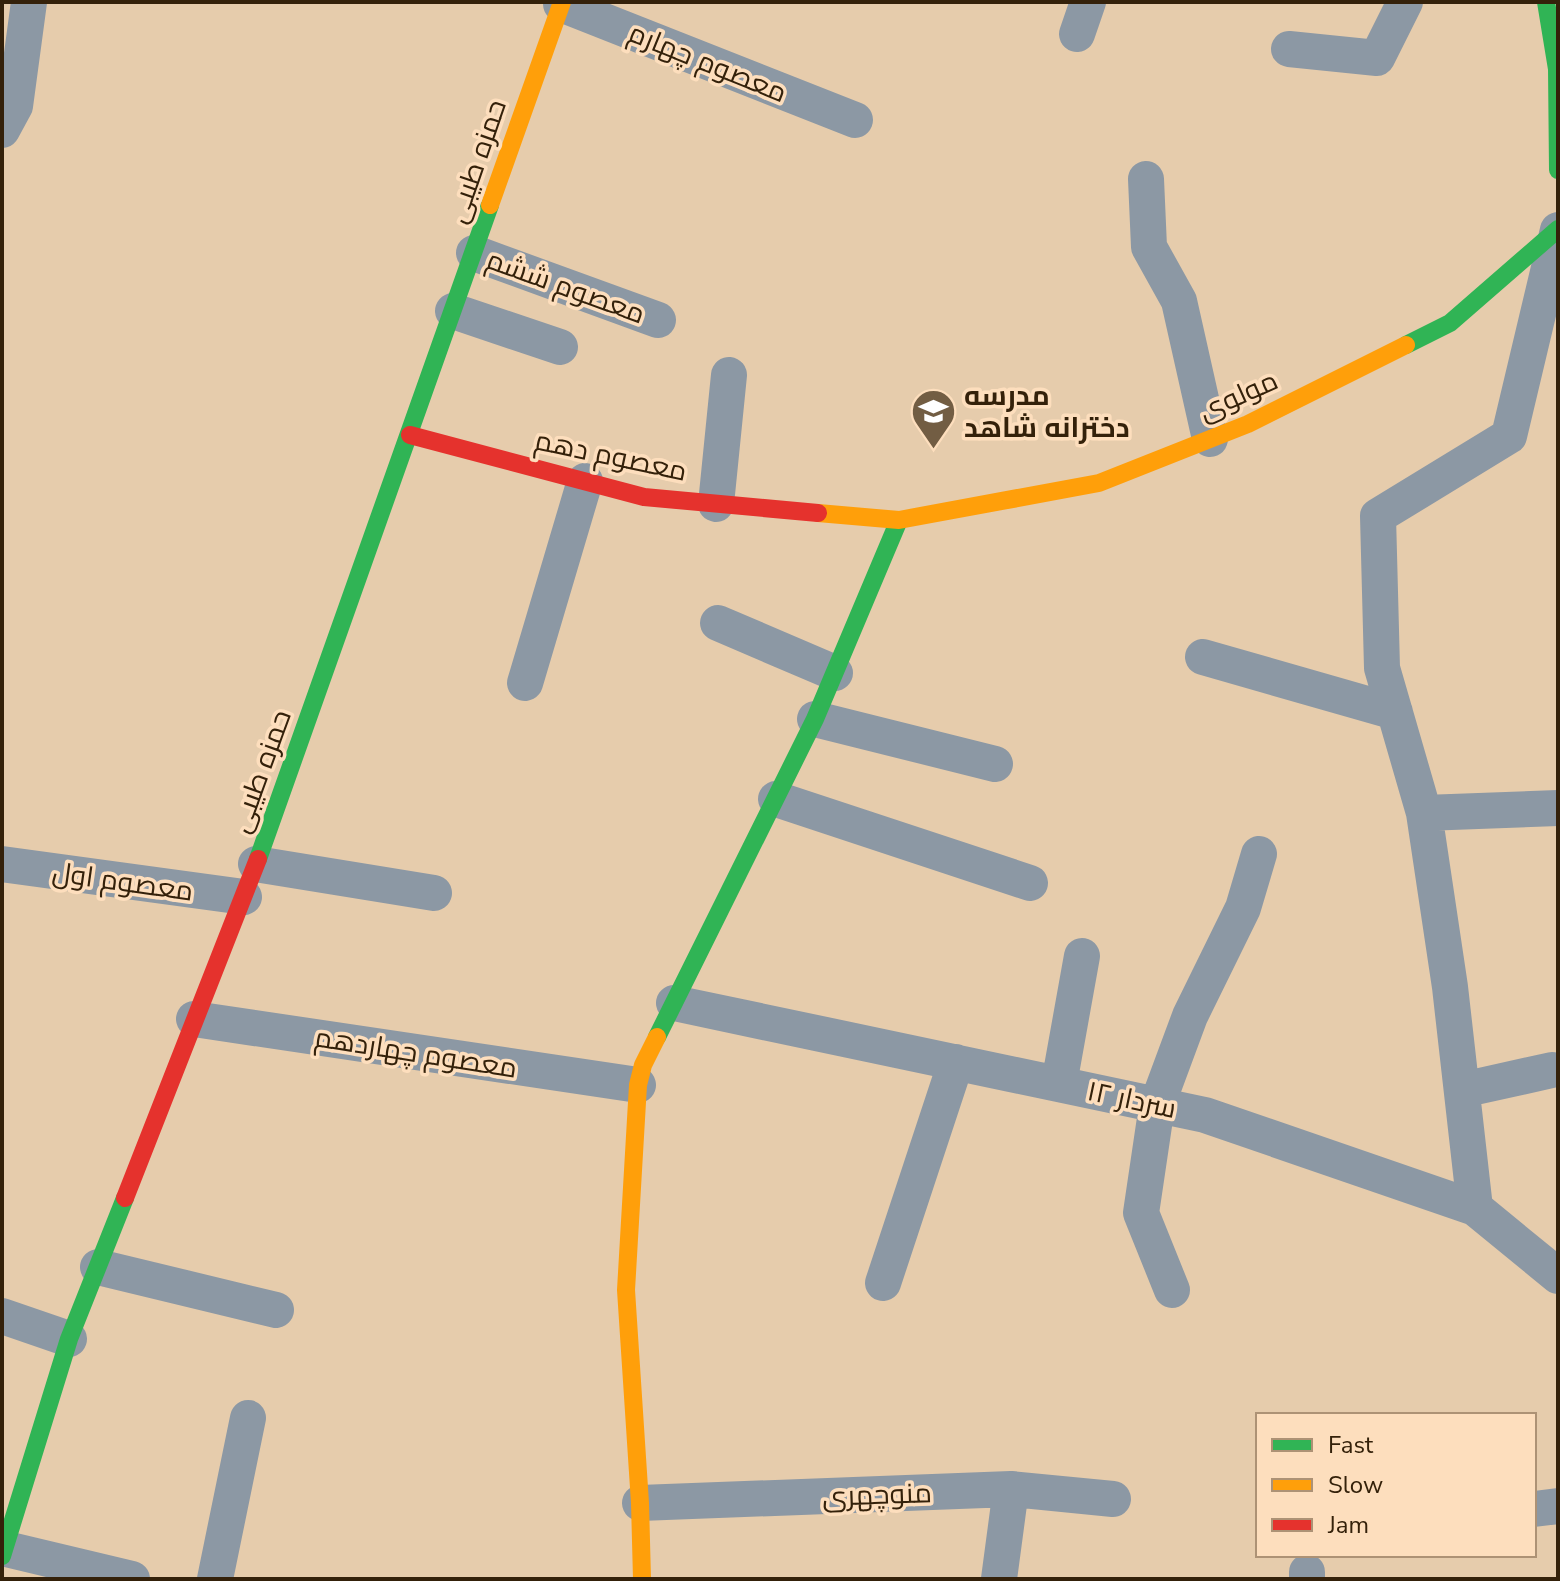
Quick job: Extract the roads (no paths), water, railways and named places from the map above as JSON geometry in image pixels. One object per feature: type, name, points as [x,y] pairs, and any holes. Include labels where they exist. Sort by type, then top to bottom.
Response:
[{"type":"street","points":[[2,130],[15,106],[29,2]]},
{"type":"street","points":[[1289,49],[1377,58],[1405,2]]},
{"type":"street","points":[[1546,2],[1557,69],[1558,170]]},
{"type":"street","name":"معصوم چهارم","points":[[562,3],[855,120]]},
{"type":"street","name":"حمزه طیبی","points":[[3,1551],[69,1339],[244,897],[562,3]]},
{"type":"street","points":[[1146,179],[1149,247],[1179,301],[1210,439]]},
{"type":"street","points":[[1475,1208],[1450,987],[1424,813],[1382,668],[1378,516],[1509,436],[1558,230]]},
{"type":"street","name":"مولوی","points":[[899,520],[1099,483],[1248,424],[1450,323],[1558,230]]},
{"type":"street","name":"معصوم ششم","points":[[474,253],[658,320]]},
{"type":"street","points":[[453,311],[560,347]]},
{"type":"street","points":[[716,504],[729,375]]},
{"type":"street","name":"معصوم دهم","points":[[410,435],[644,497],[899,520]]},
{"type":"street","points":[[525,683],[585,481]]},
{"type":"street","points":[[642,1579],[626,1290],[638,1085],[643,1065],[815,719],[899,520]]},
{"type":"street","points":[[718,623],[835,673]]},
{"type":"street","points":[[1203,657],[1395,712]]},
{"type":"street","points":[[815,719],[995,764]]},
{"type":"street","points":[[776,799],[1030,883]]},
{"type":"street","points":[[1424,813],[1558,808]]},
{"type":"street","points":[[1172,1290],[1141,1213],[1157,1105],[1190,1016],[1243,908],[1259,854]]},
{"type":"street","points":[[256,864],[434,893]]},
{"type":"street","name":"معصوم اول","points":[[2,865],[244,897]]},
{"type":"street","points":[[1059,1084],[1082,956]]},
{"type":"street","name":"سردار ۱۲","points":[[674,1003],[1205,1115],[1475,1208],[1558,1276]]},
{"type":"street","name":"معصوم چهاردهم","points":[[194,1019],[638,1085]]},
{"type":"street","points":[[883,1283],[956,1062]]},
{"type":"street","points":[[1462,1090],[1552,1070]]},
{"type":"street","points":[[98,1267],[276,1310]]},
{"type":"street","points":[[2,1316],[69,1339]]},
{"type":"street","points":[[215,1579],[248,1418]]},
{"type":"street","points":[[999,1579],[1011,1489]]},
{"type":"street","name":"منوچهری","points":[[640,1503],[1011,1489],[1113,1499]]},
{"type":"street","points":[[1536,1509],[1558,1506]]},
{"type":"street","points":[[3,1551],[132,1579]]},
{"type":"place","name":"مدرسه دخترانه شاهد","points":[[933,450]]}]
